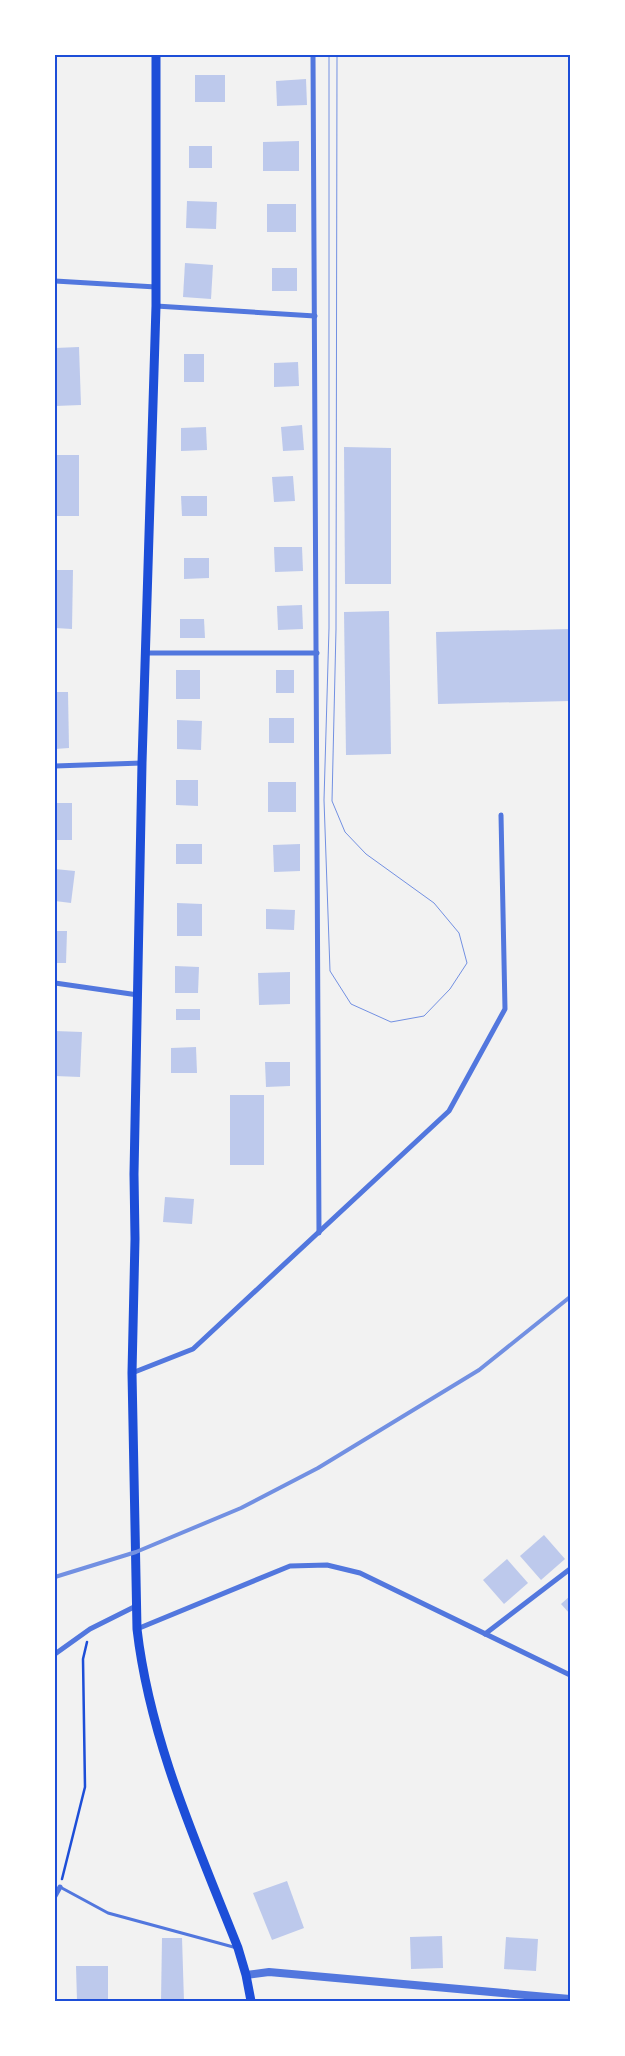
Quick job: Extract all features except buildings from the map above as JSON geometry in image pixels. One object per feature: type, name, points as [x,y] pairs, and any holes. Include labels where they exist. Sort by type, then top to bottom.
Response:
[{"type":"main road","points":[[156,55],[156,306],[142,764],[139,995],[134,1174],[135,1240],[132,1373],[137,1630],[142,1670],[151,1710],[174,1784],[238,1948],[251,2001]]},
{"type":"street","points":[[314,55],[318,1233]]},
{"type":"street","points":[[55,281],[156,287]]},
{"type":"street","points":[[156,306],[315,316]]},
{"type":"street","points":[[146,653],[317,652]]},
{"type":"street","points":[[55,766],[142,764]]},
{"type":"street","points":[[132,1373],[193,1348],[449,1111],[505,1009],[501,815]]},
{"type":"street","points":[[55,983],[139,995]]},
{"type":"street","points":[[137,1630],[290,1566],[327,1565],[360,1573],[570,1675]]},
{"type":"street","points":[[485,1634],[570,1569]]},
{"type":"street","points":[[55,1654],[90,1629],[136,1606]]},
{"type":"street","points":[[55,1896],[60,1887]]},
{"type":"street","points":[[246,1975],[269,1972],[570,1999]]},
{"type":"lane","points":[[60,1887],[108,1913],[238,1948]]},
{"type":"path","points":[[60,1887],[85,1787],[82,1658],[90,1629]]},
{"type":"tram line","points":[[329,55],[329,628],[324,800],[330,971],[351,1004],[391,1022],[424,1016],[450,989],[467,963],[459,933],[434,903],[366,854],[345,832],[332,801],[336,629],[337,55]]},
{"type":"railway","points":[[55,1577],[136,1552],[241,1508],[318,1468],[479,1370],[570,1297]]}]
